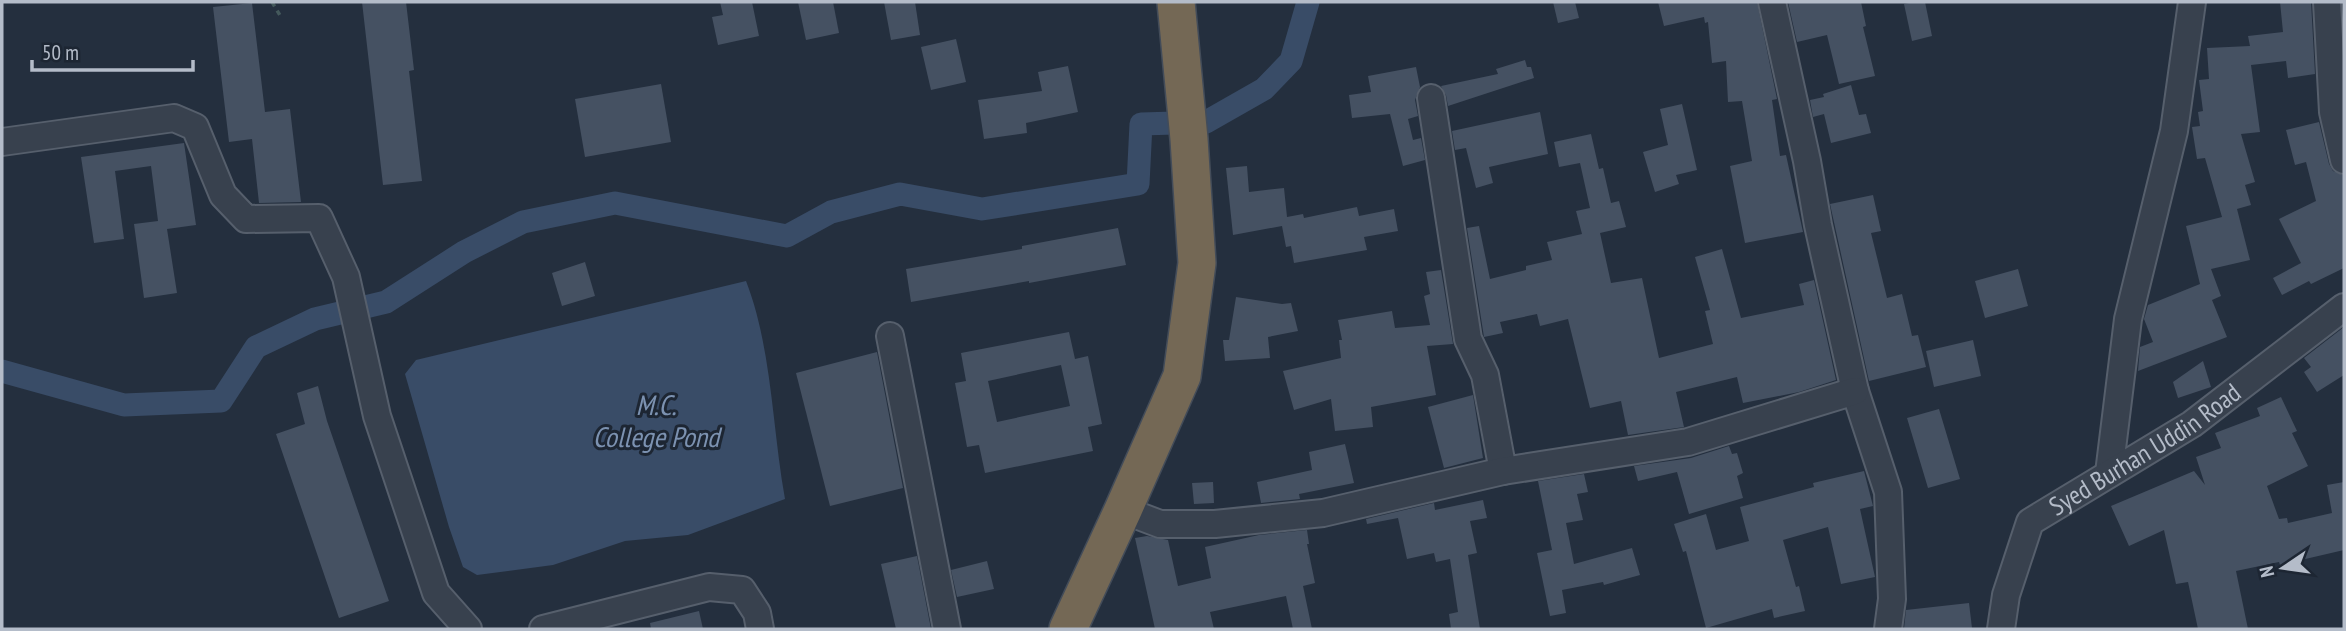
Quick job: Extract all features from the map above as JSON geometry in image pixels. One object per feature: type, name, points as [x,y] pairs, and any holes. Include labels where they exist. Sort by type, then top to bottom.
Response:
[{"type":"highway","points":[[1068,629],[1124,510],[1182,376],[1197,263],[1176,2]]},
{"type":"street","points":[[1772,2],[1855,391],[1888,492],[1892,599],[1888,629]]},
{"type":"street","points":[[2109,473],[2129,319],[2174,131],[2192,2]]},
{"type":"street","points":[[2327,2],[2333,112],[2344,160]]},
{"type":"street","points":[[1431,98],[1468,340],[1485,375],[1503,471]]},
{"type":"street","points":[[2,142],[174,118],[195,127],[223,195],[246,219],[319,218],[346,276],[377,416],[436,593],[468,629]]},
{"type":"street","name":"Syed Burhan Uddin Road","points":[[2001,629],[2006,595],[2030,522],[2192,424],[2344,307]]},
{"type":"street","points":[[890,337],[947,629]]},
{"type":"street","points":[[1124,510],[1160,524],[1215,524],[1323,513],[1503,471],[1688,442],[1855,391]]},
{"type":"street","points":[[543,629],[709,587],[741,590],[757,613],[760,629]]},
{"type":"path","points":[[272,2],[281,17]]},
{"type":"water","name":"M.C. College Pond","points":[[746,281],[755,307],[766,360],[785,499],[688,535],[625,541],[553,565],[477,575],[463,567],[405,374],[416,360]]},
{"type":"building","points":[[362,2],[406,2],[414,70],[409,71],[422,181],[383,185]]},
{"type":"building","points":[[720,2],[752,2],[759,36],[718,45],[712,17],[723,15]]},
{"type":"building","points":[[798,2],[833,2],[839,33],[806,40]]},
{"type":"building","points":[[884,2],[915,2],[920,35],[891,40]]},
{"type":"building","points":[[1553,2],[1575,2],[1579,18],[1558,23]]},
{"type":"building","points":[[1658,2],[1757,2],[1777,99],[1772,100],[1780,156],[1786,155],[1803,232],[1745,243],[1730,166],[1752,161],[1742,101],[1728,102],[1726,61],[1712,63],[1708,22],[1705,23],[1704,17],[1664,26]]},
{"type":"building","points":[[1788,2],[1861,2],[1866,26],[1863,27],[1875,76],[1839,84],[1827,35],[1797,42]]},
{"type":"building","points":[[1925,2],[1932,36],[1912,41],[1904,4]]},
{"type":"building","points":[[2280,2],[2311,2],[2315,74],[2288,78],[2286,61],[2251,65],[2260,132],[2241,134],[2255,182],[2245,185],[2251,205],[2237,209],[2250,260],[2211,269],[2221,296],[2212,300],[2227,337],[2138,371],[2140,347],[2153,342],[2144,319],[2148,305],[2200,284],[2186,226],[2222,217],[2205,158],[2197,159],[2192,127],[2200,126],[2198,112],[2203,111],[2199,80],[2209,79],[2207,48],[2250,46],[2248,36],[2283,32]]},
{"type":"building","points":[[252,3],[265,112],[290,109],[301,202],[259,203],[252,139],[229,142],[213,7]]},
{"type":"building","points":[[956,39],[966,82],[931,90],[921,47]]},
{"type":"building","points":[[1525,60],[1527,67],[1531,67],[1534,78],[1448,106],[1441,86],[1498,74],[1496,69]]},
{"type":"building","points":[[1068,66],[1078,112],[1026,123],[1027,133],[984,139],[978,100],[1042,91],[1038,72]]},
{"type":"building","points":[[1416,67],[1420,87],[1415,100],[1418,116],[1408,119],[1413,140],[1421,138],[1425,160],[1403,166],[1390,114],[1352,118],[1349,95],[1371,92],[1368,76]]},
{"type":"building","points":[[661,84],[671,142],[585,157],[575,99]]},
{"type":"building","points":[[1851,85],[1859,115],[1866,114],[1871,133],[1831,143],[1824,114],[1813,117],[1810,100]]},
{"type":"building","points":[[1682,104],[1697,170],[1676,175],[1679,184],[1655,192],[1643,152],[1668,145],[1660,109]]},
{"type":"building","points":[[1540,112],[1548,154],[1489,167],[1493,183],[1476,188],[1466,148],[1455,150],[1452,131]]},
{"type":"building","points":[[2319,122],[2329,164],[2333,171],[2343,175],[2344,268],[2282,295],[2273,278],[2301,263],[2279,219],[2316,201],[2306,162],[2295,165],[2286,130]]},
{"type":"building","points":[[1591,134],[1611,203],[1619,201],[1626,227],[1600,233],[1611,283],[1642,278],[1659,358],[1713,344],[1705,311],[1710,310],[1695,257],[1722,249],[1741,318],[1804,305],[1799,284],[1814,280],[1836,380],[1799,392],[1743,403],[1737,377],[1676,392],[1684,427],[1628,435],[1621,401],[1590,408],[1568,319],[1540,326],[1537,314],[1500,322],[1503,333],[1484,337],[1467,228],[1479,226],[1490,279],[1552,260],[1547,242],[1582,234],[1576,211],[1590,208],[1580,163],[1559,167],[1554,142]]},
{"type":"building","points":[[184,143],[196,225],[167,229],[177,293],[144,298],[134,224],[158,221],[151,166],[115,171],[124,239],[94,243],[81,157]]},
{"type":"building","points":[[1247,166],[1249,192],[1284,188],[1287,217],[1303,214],[1304,218],[1357,207],[1359,216],[1394,209],[1398,231],[1364,237],[1367,250],[1294,263],[1291,246],[1286,247],[1282,226],[1233,235],[1226,168]]},
{"type":"building","points":[[1873,195],[1881,231],[1871,233],[1887,298],[1902,294],[1912,336],[1918,335],[1926,367],[1869,381],[1830,204]]},
{"type":"building","points":[[1118,228],[1126,265],[911,302],[906,269],[1022,249],[1022,246]]},
{"type":"building","points":[[585,262],[595,296],[562,306],[552,273]]},
{"type":"building","points":[[2018,269],[2028,306],[1985,318],[1975,281]]},
{"type":"building","points":[[1441,270],[1453,344],[1427,346],[1436,395],[1371,407],[1373,427],[1335,431],[1331,399],[1294,410],[1283,371],[1341,358],[1339,340],[1342,340],[1338,320],[1392,311],[1395,328],[1430,325],[1424,296],[1430,294],[1426,272]]},
{"type":"building","points":[[1236,297],[1291,303],[1298,331],[1268,337],[1270,358],[1225,361],[1223,340],[1229,340]]},
{"type":"building","points":[[2344,327],[2344,375],[2317,392],[2304,372],[2311,367],[2304,358]]},
{"type":"building","points":[[1069,332],[1075,359],[1088,356],[1102,424],[1088,427],[1093,451],[985,473],[979,445],[967,447],[955,383],[966,381],[961,353]],"holes":[[[1061,365],[1070,406],[997,422],[988,381]]]},
{"type":"building","points":[[1973,340],[1981,376],[1934,387],[1926,351]]},
{"type":"building","points":[[877,352],[903,488],[830,506],[796,373]]},
{"type":"building","points":[[2203,361],[2211,387],[2178,398],[2173,382]]},
{"type":"building","points":[[318,386],[327,421],[389,601],[339,618],[276,434],[305,424],[297,393]]},
{"type":"building","points":[[1473,395],[1483,458],[1444,468],[1428,407]]},
{"type":"building","points":[[2281,397],[2297,431],[2292,433],[2308,466],[2267,486],[2279,519],[2287,518],[2288,523],[2332,513],[2327,485],[2344,482],[2344,550],[2280,565],[2279,562],[2236,571],[2248,629],[2198,629],[2188,582],[2176,584],[2164,530],[2129,546],[2111,506],[2194,471],[2205,485],[2196,457],[2221,448],[2215,433],[2260,416],[2257,408]]},
{"type":"building","points":[[1939,409],[1960,479],[1928,488],[1907,418]]},
{"type":"building","points":[[1345,444],[1354,483],[1299,494],[1300,499],[1261,503],[1257,482],[1312,470],[1309,452]]},
{"type":"building","points":[[1729,446],[1732,454],[1737,453],[1743,473],[1737,476],[1743,498],[1689,514],[1677,472],[1638,481],[1634,466],[1691,458]]},
{"type":"building","points":[[1864,471],[1873,506],[1860,509],[1875,577],[1841,584],[1828,527],[1783,540],[1805,611],[1774,618],[1772,609],[1706,628],[1686,551],[1683,552],[1674,524],[1706,514],[1716,550],[1749,541],[1740,507],[1814,487],[1813,483]]},
{"type":"building","points":[[1584,474],[1588,492],[1577,494],[1583,520],[1566,523],[1574,564],[1632,548],[1640,575],[1604,585],[1603,582],[1562,590],[1566,613],[1550,616],[1537,553],[1552,550],[1538,481]]},
{"type":"building","points":[[1213,482],[1214,503],[1194,504],[1192,483]]},
{"type":"building","points":[[1483,500],[1487,518],[1470,521],[1477,553],[1468,555],[1480,629],[1451,629],[1449,614],[1458,612],[1450,559],[1436,562],[1434,553],[1407,559],[1398,518],[1367,524],[1366,519],[1434,503],[1435,510]]},
{"type":"building","points":[[1307,530],[1315,583],[1303,586],[1312,629],[1293,629],[1286,596],[1210,612],[1214,629],[1155,629],[1135,538],[1147,536],[1168,540],[1178,586],[1211,578],[1205,547],[1259,535]]},
{"type":"building","points":[[917,556],[931,629],[896,629],[881,564]]},
{"type":"building","points":[[987,561],[994,589],[957,597],[951,570]]},
{"type":"building","points":[[1969,603],[1972,628],[1904,629],[1906,610]]},
{"type":"building","points":[[699,611],[703,629],[651,629],[650,623]]},
{"type":"waterway","points":[[1206,122],[1264,89],[1291,61],[1308,2]]},
{"type":"waterway","points":[[2,371],[124,405],[221,401],[256,347],[315,319],[386,302],[464,252],[523,222],[615,203],[787,236],[831,212],[900,194],[982,209],[1138,184],[1141,124],[1175,123]]}]
